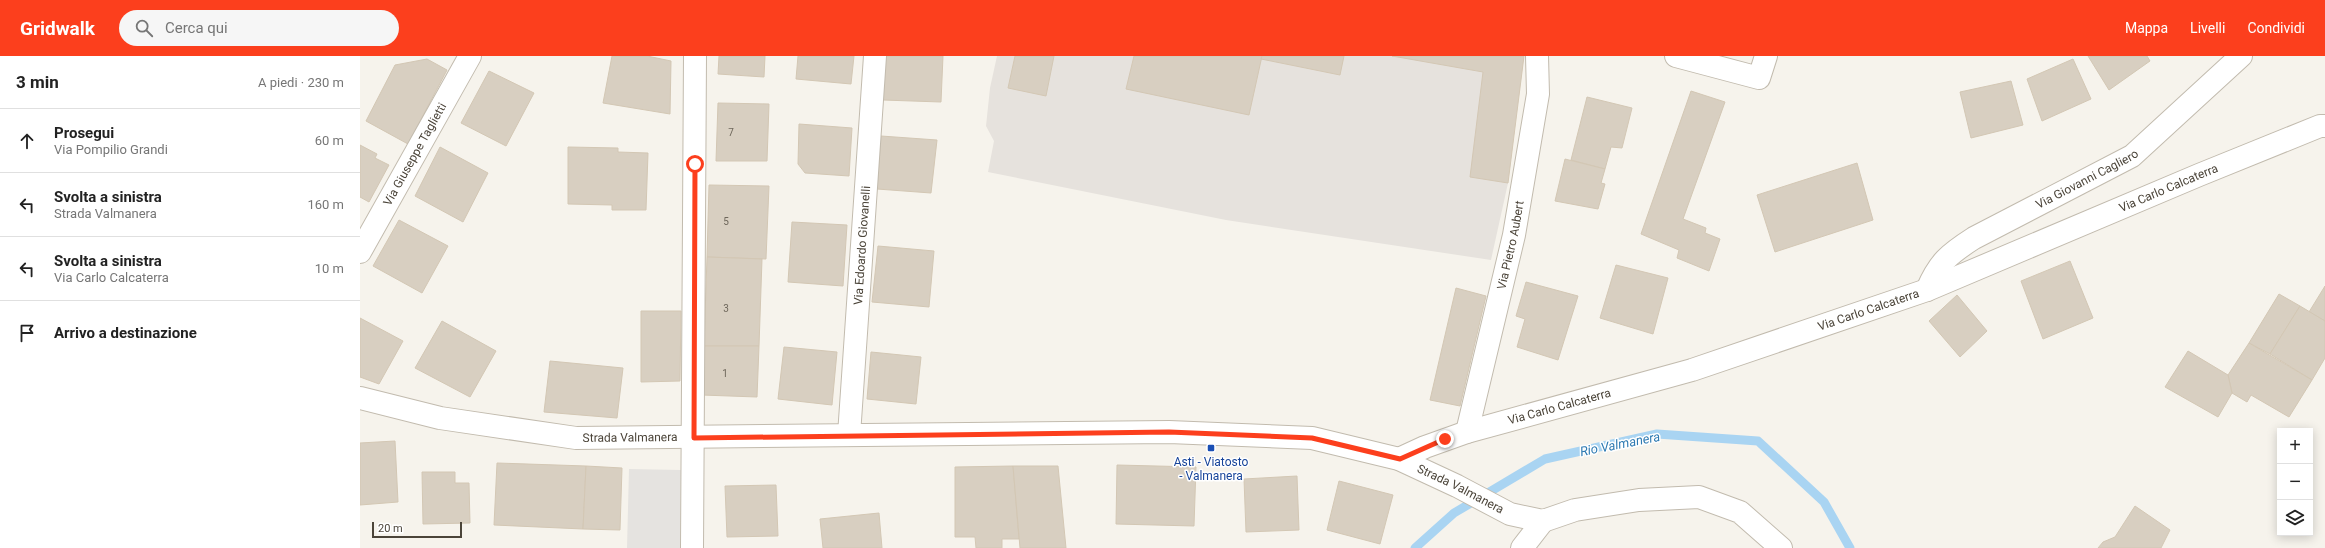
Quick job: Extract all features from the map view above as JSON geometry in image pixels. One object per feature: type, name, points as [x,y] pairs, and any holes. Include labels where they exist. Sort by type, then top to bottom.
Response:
[{"type":"street","name":"Via Giuseppe Taglietti","points":[[360,252],[470,56]]},
{"type":"street","points":[[692,548],[694,438],[695,56]]},
{"type":"street","name":"Via Edoardo Giovanelli","points":[[849,435],[875,56]]},
{"type":"street","name":"Via Pietro Aubert","points":[[1467,432],[1514,235],[1538,94],[1537,56]]},
{"type":"street","points":[[1676,56],[1759,78],[1766,56]]},
{"type":"street","name":"Via Giovanni Cagliero","points":[[1927,290],[1934,274],[1949,254],[1974,238],[2132,156],[2241,56]]},
{"type":"street","name":"Via Carlo Calcaterra","points":[[1400,459],[1424,447],[1467,432],[1692,370],[1927,290],[2199,175],[2320,126],[2325,126]]},
{"type":"street","name":"Strada Valmanera","points":[[360,398],[440,418],[576,438],[1169,432],[1312,438],[1400,459],[1457,486],[1510,514],[1543,521]]},
{"type":"street","points":[[1522,548],[1543,521],[1575,510],[1640,500],[1699,497],[1740,512],[1781,548]]},
{"type":"shaded area","points":[[997,56],[1524,56],[1508,183],[1491,260],[1226,220],[988,172],[994,141],[986,126],[990,88]]},
{"type":"shaded area","points":[[629,469],[681,470],[680,548],[627,548]]},
{"type":"building","points":[[612,56],[647,56],[671,61],[670,114],[603,103]]},
{"type":"building","points":[[719,56],[765,56],[764,77],[718,74]]},
{"type":"building","points":[[798,56],[854,56],[851,84],[796,79]]},
{"type":"building","points":[[885,56],[943,56],[941,102],[883,100]]},
{"type":"building","points":[[1015,56],[1054,56],[1046,96],[1008,88]]},
{"type":"building","points":[[1134,56],[1262,56],[1249,115],[1126,89]]},
{"type":"building","points":[[1262,56],[1344,56],[1340,75],[1261,59]]},
{"type":"building","points":[[1392,56],[1524,56],[1508,183],[1470,177],[1483,72]]},
{"type":"building","points":[[2088,56],[2147,56],[2150,61],[2109,90]]},
{"type":"building","points":[[427,59],[447,70],[408,144],[366,121],[395,65]]},
{"type":"building","points":[[2073,59],[2091,99],[2042,121],[2027,79]]},
{"type":"building","points":[[489,71],[534,93],[506,146],[461,123]]},
{"type":"building","points":[[2011,81],[2023,125],[1971,138],[1960,92]]},
{"type":"building","points":[[1691,91],[1725,102],[1683,219],[1706,228],[1705,233],[1720,239],[1709,271],[1677,258],[1679,250],[1641,234]]},
{"type":"building","points":[[1587,97],[1632,108],[1622,148],[1611,147],[1605,169],[1571,160]]},
{"type":"building","points":[[718,103],[769,104],[767,161],[716,161]]},
{"type":"building","points":[[799,124],[852,128],[849,176],[805,173],[798,164]]},
{"type":"building","points":[[881,136],[937,140],[931,193],[877,189]]},
{"type":"building","points":[[360,145],[377,154],[375,158],[389,165],[369,202],[360,197]]},
{"type":"building","points":[[440,147],[488,173],[463,222],[415,196]]},
{"type":"building","points":[[568,147],[618,148],[618,152],[648,153],[646,210],[612,210],[612,205],[568,204]]},
{"type":"building","points":[[1565,159],[1605,169],[1601,183],[1605,184],[1598,209],[1555,201]]},
{"type":"building","points":[[1857,163],[1873,220],[1775,252],[1757,195]]},
{"type":"building","points":[[709,185],[769,186],[766,259],[707,257]]},
{"type":"building","points":[[399,220],[448,246],[422,293],[373,266]]},
{"type":"building","points":[[792,222],[847,225],[843,286],[788,282]]},
{"type":"building","points":[[878,246],[934,251],[929,307],[872,302]]},
{"type":"building","points":[[707,257],[762,259],[759,346],[704,346]]},
{"type":"building","points":[[2070,261],[2093,318],[2043,339],[2021,281]]},
{"type":"building","points":[[1616,265],[1668,278],[1653,334],[1600,318]]},
{"type":"building","points":[[1526,282],[1578,296],[1558,360],[1517,347],[1525,319],[1516,316]]},
{"type":"building","points":[[2325,286],[2325,321],[2309,312]]},
{"type":"building","points":[[1456,288],[1486,296],[1460,406],[1430,400]]},
{"type":"building","points":[[2279,294],[2300,306],[2270,354],[2249,343]]},
{"type":"building","points":[[1957,295],[1987,331],[1960,357],[1929,321]]},
{"type":"building","points":[[2300,306],[2325,321],[2325,358],[2312,380],[2270,354]]},
{"type":"building","points":[[641,311],[681,311],[680,381],[641,382]]},
{"type":"building","points":[[360,318],[403,341],[379,384],[360,377]]},
{"type":"building","points":[[442,321],[496,351],[470,397],[415,368]]},
{"type":"building","points":[[2249,343],[2312,380],[2289,417],[2251,395],[2247,402],[2232,393],[2228,375]]},
{"type":"building","points":[[704,346],[759,346],[757,397],[702,395]]},
{"type":"building","points":[[784,347],[837,352],[832,405],[778,399]]},
{"type":"building","points":[[2188,351],[2228,375],[2232,393],[2218,417],[2165,387]]},
{"type":"building","points":[[871,352],[921,357],[916,404],[867,399]]},
{"type":"building","points":[[550,361],[623,368],[617,418],[544,412]]},
{"type":"building","points":[[395,441],[398,502],[360,505],[360,443]]},
{"type":"building","points":[[497,463],[586,466],[583,529],[494,525]]},
{"type":"building","points":[[1117,465],[1196,467],[1194,526],[1116,524]]},
{"type":"building","points":[[586,466],[622,468],[620,530],[583,529]]},
{"type":"building","points":[[1013,466],[1019,539],[1002,539],[1002,548],[976,548],[975,537],[955,537],[955,467]]},
{"type":"building","points":[[1013,466],[1058,466],[1066,548],[1020,548]]},
{"type":"building","points":[[422,472],[455,472],[455,483],[469,483],[470,523],[423,524]]},
{"type":"building","points":[[1297,476],[1299,530],[1246,532],[1244,479]]},
{"type":"building","points":[[1339,481],[1393,495],[1380,544],[1327,530]]},
{"type":"building","points":[[776,485],[778,536],[727,537],[725,486]]},
{"type":"building","points":[[2135,506],[2170,530],[2161,548],[2098,548],[2103,542],[2115,537]]},
{"type":"building","points":[[879,513],[882,548],[823,548],[820,519]]},
{"type":"waterway","name":"Rio Valmanera","points":[[1415,548],[1454,513],[1545,459],[1657,434],[1758,441],[1824,502],[1850,548]]},
{"type":"place","name":"Asti - Viatosto - Valmanera","points":[[1211,448]]},
{"type":"route","points":[[695,164],[694,438],[1169,432],[1312,438],[1400,459],[1424,447],[1445,439]]}]
